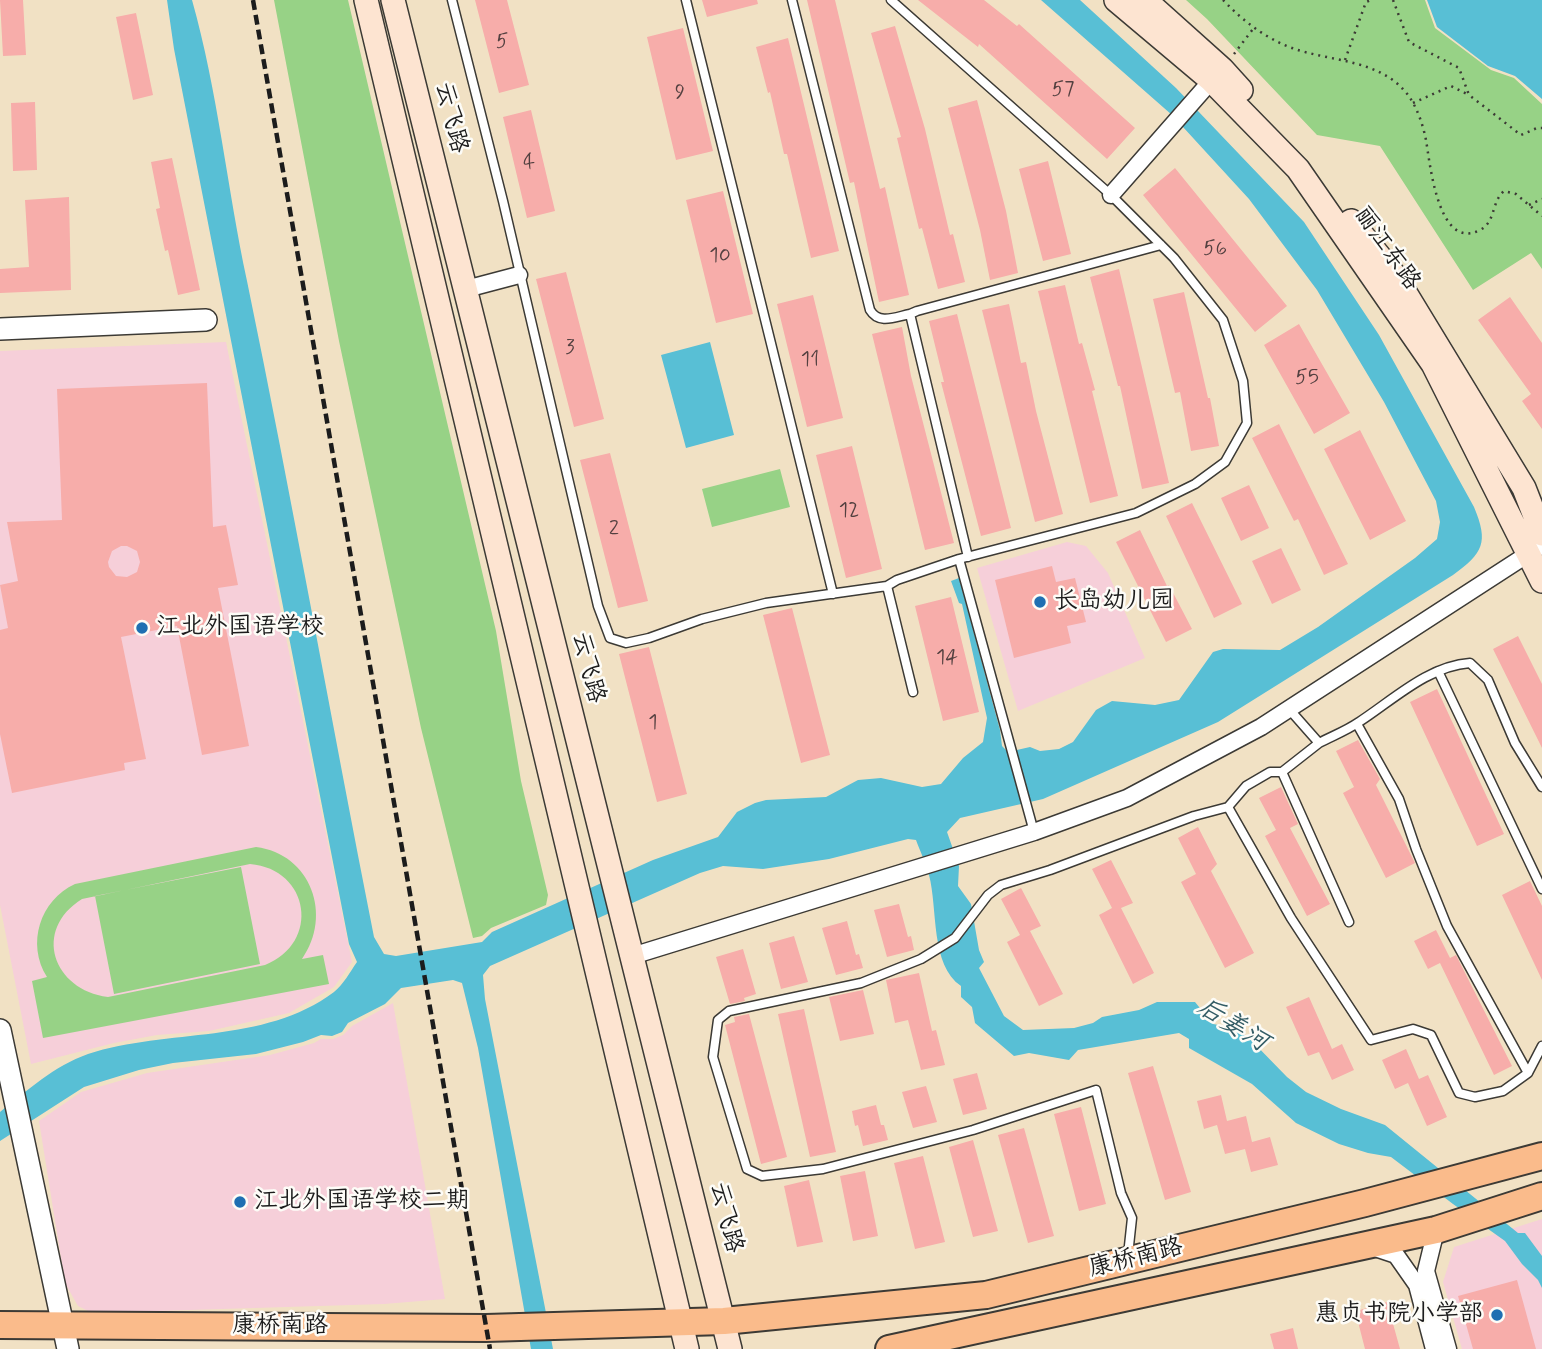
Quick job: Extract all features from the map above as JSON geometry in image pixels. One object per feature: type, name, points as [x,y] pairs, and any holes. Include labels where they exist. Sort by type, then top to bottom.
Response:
[{"type":"main road","points":[[366,0],[687,1349]]},
{"type":"main road","name":"云飞路","points":[[393,0],[730,1349]]},
{"type":"main road","name":"丽江东路","points":[[1116,0],[1287,139],[1395,276],[1524,488],[1542,534]]},
{"type":"main road","name":"丽江东路","points":[[1144,0],[1298,169],[1433,365],[1535,549],[1542,580]]},
{"type":"main road","name":"康桥南路","points":[[0,1325],[65,1337],[724,1321],[986,1295],[1391,1196],[1542,1156]]},
{"type":"main road","name":"康桥南路","points":[[889,1349],[1436,1230],[1537,1197]]},
{"type":"street","points":[[1111,195],[1214,77]]},
{"type":"street","points":[[466,289],[519,275]]},
{"type":"street","points":[[0,329],[206,320]]},
{"type":"street","points":[[630,948],[991,846],[1127,798],[1261,727],[1535,549]]},
{"type":"street","points":[[0,1030],[65,1337]]},
{"type":"street","points":[[1436,1230],[1426,1271],[1448,1349]]},
{"type":"street","points":[[1366,1246],[1396,1255],[1417,1285],[1434,1349]]},
{"type":"lane","points":[[452,0],[598,606],[610,638],[626,643],[649,638],[702,619],[766,603],[887,586],[897,580],[963,558],[1136,513],[1195,484],[1225,462],[1247,423],[1243,382],[1223,320],[1161,245],[1111,195],[891,0]]},
{"type":"lane","points":[[686,0],[833,594]]},
{"type":"lane","points":[[793,0],[870,310],[875,317],[881,320],[911,314],[917,310],[1161,245]]},
{"type":"lane","points":[[911,314],[963,558],[1034,832]]},
{"type":"lane","points":[[887,586],[913,692]]},
{"type":"lane","points":[[1127,1261],[1132,1218],[1121,1193],[1096,1090],[973,1130],[823,1169],[762,1176],[747,1169],[713,1057],[718,1020],[729,1011],[861,984],[921,959],[955,938],[988,895],[1002,885],[1050,870],[1194,816],[1228,807],[1246,786],[1270,772],[1282,772],[1319,743],[1357,724],[1383,705],[1452,664],[1470,663],[1488,680],[1516,743],[1542,787]]},
{"type":"lane","points":[[1438,671],[1542,889]]},
{"type":"lane","points":[[1289,709],[1319,743]]},
{"type":"lane","points":[[1357,724],[1399,799],[1447,926],[1528,1073]]},
{"type":"lane","points":[[1282,772],[1349,922]]},
{"type":"lane","points":[[1228,807],[1291,918],[1371,1040],[1413,1030],[1431,1035],[1459,1093],[1475,1097],[1503,1091],[1528,1073],[1542,1046]]},
{"type":"path","points":[[1223,0],[1253,29],[1291,47],[1345,60],[1383,74],[1395,82],[1413,103],[1425,137],[1435,192],[1447,219],[1456,230],[1467,234],[1481,230],[1490,222],[1499,195],[1504,191],[1516,194],[1542,216]]},
{"type":"path","points":[[1345,60],[1366,2],[1371,0]]},
{"type":"path","points":[[1393,0],[1409,42],[1459,68],[1469,95]]},
{"type":"path","points":[[1214,77],[1253,29]]},
{"type":"path","points":[[1413,103],[1451,86],[1469,95],[1521,135],[1542,128]]},
{"type":"path","points":[[1529,205],[1542,198]]},
{"type":"shaded area","name":"江北外国语学校","points":[[226,342],[352,962],[334,987],[289,1013],[209,1031],[157,1035],[114,1043],[31,1064],[0,905],[0,351]]},
{"type":"shaded area","points":[[1067,542],[1086,546],[1108,573],[1145,658],[1018,711],[977,568]]},
{"type":"shaded area","name":"江北外国语学校二期","points":[[393,1003],[445,1299],[384,1304],[92,1313],[78,1306],[65,1283],[39,1121],[81,1092],[147,1073],[270,1055],[321,1039],[333,1039]]},
{"type":"shaded area","name":"惠贞书院小学部","points":[[1542,1219],[1542,1349],[1462,1349],[1443,1282],[1454,1247]]},
{"type":"green space","points":[[274,0],[348,0],[496,631],[521,781],[548,895],[546,905],[473,938],[421,728],[339,341]]},
{"type":"green space","points":[[1186,0],[1425,0],[1435,28],[1491,70],[1514,78],[1542,104],[1542,269],[1531,253],[1473,290],[1380,146],[1317,135]]},
{"type":"green space","points":[[780,469],[790,507],[712,527],[702,489]]},
{"type":"green space","points":[[256,847],[275,852],[291,861],[303,874],[311,889],[316,906],[316,924],[302,959],[323,955],[329,984],[43,1038],[32,981],[47,977],[41,964],[37,937],[45,912],[63,891],[75,884]],"holes":[[[250,864],[270,869],[286,879],[296,892],[301,908],[301,925],[295,941],[283,955],[265,965],[108,997],[89,992],[74,983],[62,971],[54,942],[57,926],[67,912],[82,899]]]},
{"type":"green space","points":[[241,867],[260,964],[114,994],[95,896]]},
{"type":"water","points":[[167,0],[192,0],[201,35],[374,937],[384,954],[396,956],[482,942],[492,932],[653,860],[718,837],[737,812],[755,803],[826,797],[858,780],[881,778],[922,787],[941,784],[963,758],[983,742],[987,718],[962,604],[959,603],[951,581],[959,578],[1002,746],[1008,752],[1030,747],[1040,751],[1059,749],[1073,742],[1096,710],[1112,701],[1155,705],[1179,700],[1213,652],[1223,649],[1280,650],[1318,627],[1415,558],[1437,539],[1440,522],[1436,501],[1384,402],[1317,290],[1249,199],[1172,115],[1041,0],[1080,0],[1176,88],[1304,222],[1379,335],[1474,507],[1482,539],[1477,553],[1453,575],[1218,722],[1043,799],[960,818],[947,832],[959,866],[958,886],[971,904],[979,950],[984,962],[979,968],[1004,1016],[1023,1030],[1074,1028],[1093,1023],[1102,1017],[1139,1010],[1157,1002],[1195,1002],[1213,1024],[1229,1027],[1249,1038],[1287,1077],[1306,1092],[1341,1109],[1385,1125],[1518,1233],[1525,1233],[1542,1256],[1542,1288],[1505,1241],[1391,1157],[1339,1144],[1296,1123],[1252,1084],[1189,1048],[1189,1039],[1179,1033],[1078,1050],[1069,1060],[1029,1053],[1014,1056],[975,1023],[972,1007],[961,997],[961,986],[951,977],[944,965],[928,871],[916,840],[908,839],[829,859],[763,869],[723,866],[700,873],[490,966],[483,975],[485,999],[553,1349],[531,1349],[478,1048],[462,983],[453,980],[401,988],[385,1004],[348,1023],[342,1032],[332,1036],[321,1035],[256,1054],[173,1063],[84,1087],[0,1141],[0,1112],[64,1065],[88,1054],[119,1046],[246,1028],[277,1020],[306,1009],[334,992],[357,962],[349,944],[174,49]]},
{"type":"water","points":[[1427,0],[1542,0],[1542,99],[1515,76],[1488,66],[1437,27]]},
{"type":"water","points":[[710,342],[734,435],[686,448],[661,355]]},
{"type":"building","points":[[0,0],[23,0],[26,55],[3,56]]},
{"type":"building","points":[[475,0],[507,0],[529,85],[499,93]]},
{"type":"building","points":[[702,0],[757,0],[758,4],[707,17]]},
{"type":"building","points":[[807,0],[835,0],[880,189],[885,187],[909,295],[879,302],[854,182],[850,183]]},
{"type":"building","points":[[918,0],[984,0],[1017,26],[1019,24],[1135,128],[1107,159],[979,44],[978,47]]},
{"type":"building","points":[[136,13],[153,95],[133,100],[116,17]]},
{"type":"building","points":[[895,26],[965,282],[938,289],[922,228],[919,229],[897,138],[901,137],[871,33]]},
{"type":"building","points":[[683,28],[713,151],[676,160],[647,37]]},
{"type":"building","points":[[788,38],[839,251],[811,258],[787,154],[784,154],[770,92],[768,93],[756,47]]},
{"type":"building","points":[[977,100],[1006,211],[1018,273],[990,280],[980,230],[948,108]]},
{"type":"building","points":[[35,102],[37,170],[13,171],[11,103]]},
{"type":"building","points":[[531,110],[555,211],[527,218],[503,117]]},
{"type":"building","points":[[172,158],[200,290],[178,295],[156,209],[160,208],[151,162]]},
{"type":"building","points":[[1048,161],[1071,254],[1043,261],[1019,169]]},
{"type":"building","points":[[1175,168],[1287,306],[1255,332],[1143,195]]},
{"type":"building","points":[[723,191],[753,314],[716,323],[686,200]]},
{"type":"building","points":[[69,197],[71,290],[0,293],[0,269],[29,267],[25,200]]},
{"type":"building","points":[[1119,269],[1169,483],[1142,489],[1120,386],[1090,277]]},
{"type":"building","points":[[566,272],[604,419],[574,427],[536,279]]},
{"type":"building","points":[[1065,285],[1079,344],[1082,343],[1095,390],[1092,391],[1118,496],[1090,503],[1038,291]]},
{"type":"building","points":[[1184,292],[1219,446],[1191,451],[1180,392],[1175,393],[1153,299]]},
{"type":"building","points":[[813,295],[843,418],[807,427],[777,304]]},
{"type":"building","points":[[1510,297],[1542,343],[1542,429],[1522,401],[1531,394],[1478,320]]},
{"type":"building","points":[[1009,304],[1021,363],[1026,362],[1063,514],[1035,522],[982,310]]},
{"type":"building","points":[[957,314],[1011,528],[981,536],[941,382],[944,382],[929,321]]},
{"type":"building","points":[[1299,324],[1350,413],[1314,434],[1264,345]]},
{"type":"building","points":[[902,327],[911,376],[954,543],[925,550],[872,334]]},
{"type":"building","points":[[207,383],[213,527],[226,525],[238,585],[218,588],[249,746],[202,755],[177,626],[121,637],[146,759],[124,763],[125,770],[12,793],[0,734],[0,630],[8,628],[0,585],[18,581],[7,522],[62,520],[57,389]],"holes":[[[127,546],[137,551],[140,562],[137,572],[127,577],[116,576],[108,562],[112,551]]]},
{"type":"building","points":[[1279,424],[1348,564],[1324,575],[1298,519],[1294,521],[1252,438]]},
{"type":"building","points":[[1360,430],[1406,521],[1370,540],[1324,449]]},
{"type":"building","points":[[852,446],[882,569],[846,578],[816,455]]},
{"type":"building","points":[[610,453],[648,601],[618,608],[580,460]]},
{"type":"building","points":[[1249,485],[1269,528],[1241,541],[1221,498]]},
{"type":"building","points":[[1192,503],[1242,604],[1214,618],[1166,516]]},
{"type":"building","points":[[1140,530],[1167,586],[1169,585],[1192,629],[1166,642],[1116,542]]},
{"type":"building","points":[[1281,548],[1301,590],[1272,604],[1252,561]]},
{"type":"building","name":"长岛幼儿园","points":[[1052,566],[1056,582],[1075,578],[1086,622],[1067,626],[1071,643],[1014,658],[995,580]]},
{"type":"building","points":[[951,597],[979,712],[943,721],[915,606]]},
{"type":"building","points":[[792,608],[830,755],[801,763],[763,615]]},
{"type":"building","points":[[1518,636],[1542,684],[1542,748],[1493,649]]},
{"type":"building","points":[[649,647],[687,794],[657,802],[619,654]]},
{"type":"building","points":[[1437,689],[1504,834],[1477,846],[1410,702]]},
{"type":"building","points":[[1358,740],[1380,779],[1376,785],[1415,863],[1386,878],[1343,793],[1354,787],[1336,751]]},
{"type":"building","points":[[1281,787],[1298,824],[1290,828],[1330,904],[1307,916],[1265,836],[1276,830],[1259,798]]},
{"type":"building","points":[[1198,827],[1217,864],[1211,871],[1254,953],[1225,968],[1181,882],[1196,874],[1178,838]]},
{"type":"building","points":[[1111,860],[1133,903],[1121,908],[1154,973],[1133,984],[1099,915],[1112,908],[1092,869]]},
{"type":"building","points":[[1530,881],[1542,906],[1542,980],[1502,895]]},
{"type":"building","points":[[1021,888],[1041,926],[1030,931],[1063,994],[1039,1006],[1007,942],[1020,935],[1001,899]]},
{"type":"building","points":[[899,904],[914,950],[887,957],[874,910]]},
{"type":"building","points":[[847,921],[856,955],[859,954],[863,968],[836,975],[822,928]]},
{"type":"building","points":[[1436,930],[1450,958],[1456,955],[1512,1066],[1494,1075],[1440,963],[1428,969],[1414,941]]},
{"type":"building","points":[[794,936],[808,982],[781,989],[769,943]]},
{"type":"building","points":[[743,949],[756,994],[744,998],[745,1001],[730,1004],[716,957]]},
{"type":"building","points":[[919,973],[932,1031],[936,1030],[945,1065],[921,1070],[908,1020],[895,1023],[886,980]]},
{"type":"building","points":[[863,990],[874,1034],[840,1041],[829,997]]},
{"type":"building","points":[[1309,997],[1332,1049],[1342,1044],[1354,1070],[1332,1080],[1319,1052],[1308,1056],[1286,1007]]},
{"type":"building","points":[[804,1009],[836,1152],[810,1157],[778,1014]]},
{"type":"building","points":[[749,1014],[787,1157],[761,1164],[725,1025],[735,1022],[734,1017]]},
{"type":"building","points":[[1406,1049],[1419,1079],[1428,1075],[1447,1117],[1427,1126],[1408,1083],[1395,1089],[1382,1060]]},
{"type":"building","points":[[1153,1066],[1191,1192],[1165,1200],[1128,1073]]},
{"type":"building","points":[[977,1073],[987,1109],[963,1115],[953,1079]]},
{"type":"building","points":[[926,1086],[937,1122],[913,1128],[902,1092]]},
{"type":"building","points":[[1221,1095],[1227,1121],[1246,1116],[1252,1142],[1270,1137],[1278,1165],[1251,1172],[1245,1149],[1225,1154],[1217,1125],[1204,1129],[1197,1101]]},
{"type":"building","points":[[876,1105],[888,1140],[863,1146],[852,1111]]},
{"type":"building","points":[[1081,1107],[1106,1204],[1079,1211],[1054,1114]]},
{"type":"building","points":[[1024,1128],[1054,1236],[1028,1243],[998,1135]]},
{"type":"building","points":[[973,1140],[998,1231],[973,1237],[949,1147]]},
{"type":"building","points":[[923,1156],[945,1242],[915,1249],[894,1163]]},
{"type":"building","points":[[865,1171],[878,1236],[853,1241],[840,1176]]},
{"type":"building","points":[[809,1180],[823,1242],[797,1247],[784,1186]]},
{"type":"building","points":[[1517,1280],[1536,1349],[1473,1349],[1458,1296]]},
{"type":"building","points":[[1387,1302],[1400,1349],[1365,1349],[1356,1314],[1361,1313],[1360,1310]]},
{"type":"building","points":[[1293,1328],[1298,1349],[1274,1349],[1270,1334]]},
{"type":"railway","points":[[253,0],[490,1349]]},
{"type":"place","name":"长岛幼儿园","points":[[1040,602]]},
{"type":"place","name":"江北外国语学校","points":[[142,628]]},
{"type":"place","name":"江北外国语学校二期","points":[[240,1202]]},
{"type":"place","name":"惠贞书院小学部","points":[[1497,1315]]},
{"type":"water label","name":"后姜河","points":[[1232,1026]]}]
